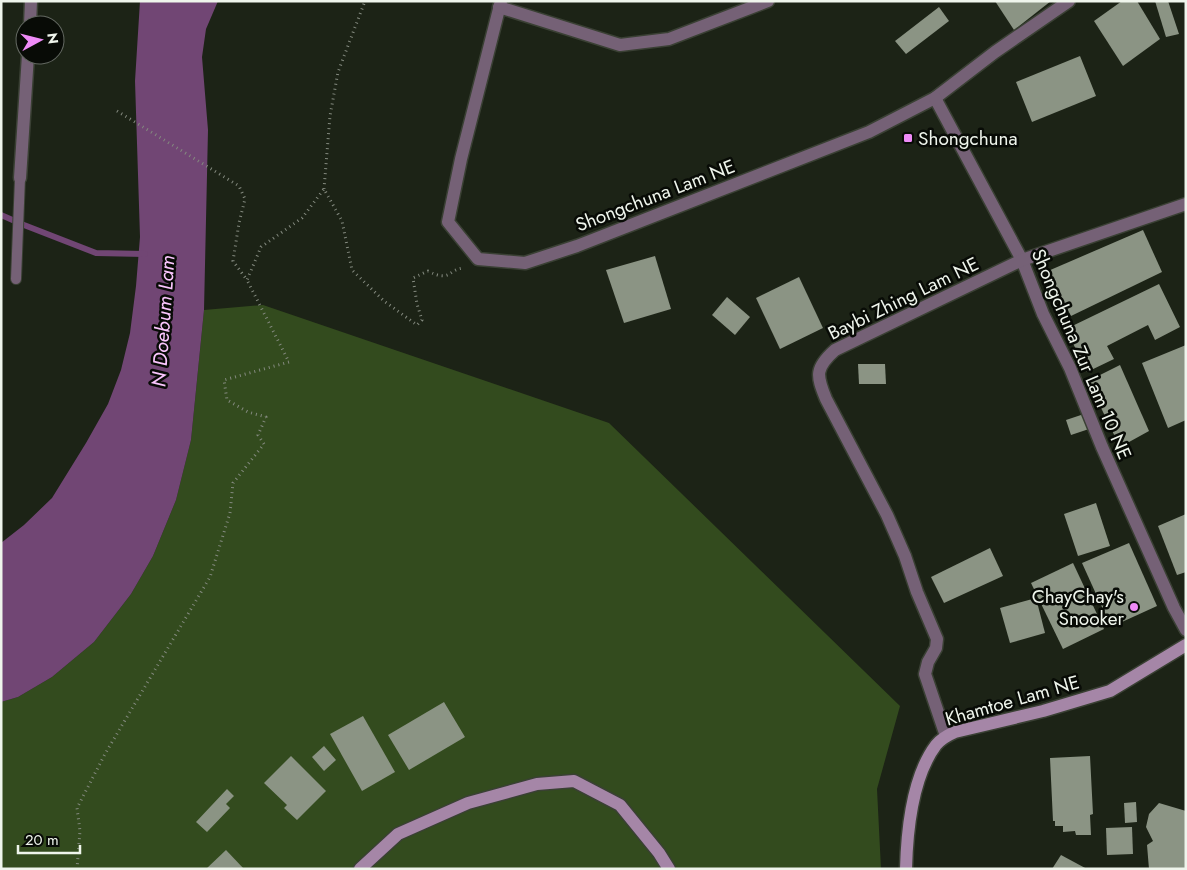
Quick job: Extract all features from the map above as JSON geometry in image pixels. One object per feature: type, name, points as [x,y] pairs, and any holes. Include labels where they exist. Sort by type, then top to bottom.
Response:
[{"type":"main road","name":"Khamtoe Lam NE","points":[[906,869],[907,842],[912,810],[920,781],[936,745],[946,736],[955,732],[1044,711],[1110,691],[1186,644]]},
{"type":"main road","points":[[360,869],[398,834],[468,803],[537,784],[574,781],[620,805],[659,853],[669,869]]},
{"type":"street","points":[[30,15],[31,1]]},
{"type":"street","points":[[500,4],[620,45],[669,39],[768,1]]},
{"type":"street","name":"Shongchuna Lam NE","points":[[500,4],[461,159],[448,222],[478,259],[524,263],[577,246],[869,132],[935,98],[995,52],[1070,1]]},
{"type":"street","points":[[20,178],[27,65]]},
{"type":"street","name":"Shongchuna Zur Lam 10 NE","points":[[935,98],[1022,260],[1043,314],[1070,368],[1102,448],[1174,608],[1186,630]]},
{"type":"street","name":"Baybi Zhing Lam NE","points":[[946,736],[925,674],[928,662],[936,648],[936,639],[905,556],[887,515],[826,399],[819,382],[819,370],[822,363],[835,350],[1022,260],[1185,209]]},
{"type":"lane","points":[[16,279],[20,178]]},
{"type":"path","points":[[247,280],[261,247],[302,218],[324,189],[330,116],[338,72],[365,1]]},
{"type":"path","points":[[77,869],[80,831],[76,808],[105,754],[210,577],[230,513],[233,483],[264,444],[258,435],[266,417],[248,412],[227,400],[224,380],[289,362],[247,280],[233,261],[245,199],[239,186],[117,111]]},
{"type":"path","points":[[324,189],[342,221],[352,270],[384,301],[417,325],[422,320],[417,304],[413,278],[428,271],[439,277],[451,275],[460,268],[469,268]]},
{"type":"green space","points":[[263,305],[609,423],[900,706],[877,789],[881,869],[1,869],[1,702],[18,697],[52,677],[94,642],[131,594],[153,556],[176,500],[191,440],[204,310]]},
{"type":"water","name":"N Doebum Lam","points":[[140,1],[218,1],[206,29],[202,57],[208,130],[204,310],[191,440],[176,500],[153,556],[131,594],[94,642],[52,677],[18,697],[1,702],[1,543],[24,525],[52,498],[86,443],[108,404],[121,370],[130,333],[140,237],[135,81]]},
{"type":"building","points":[[995,1],[1051,1],[1014,30]]},
{"type":"building","points":[[1122,1],[1137,1],[1160,39],[1123,66],[1094,21]]},
{"type":"building","points":[[1155,1],[1168,1],[1179,34],[1166,37]]},
{"type":"building","points":[[939,7],[949,21],[906,54],[895,41]]},
{"type":"building","points":[[1080,56],[1096,96],[1032,122],[1016,82]]},
{"type":"building","points":[[1143,230],[1162,272],[1071,316],[1048,271]]},
{"type":"building","points":[[655,256],[671,309],[624,323],[606,270]]},
{"type":"building","points":[[799,277],[823,328],[780,349],[756,298]]},
{"type":"building","points":[[1159,284],[1180,327],[1155,340],[1148,325],[1107,346],[1114,359],[1087,372],[1066,329]]},
{"type":"building","points":[[727,297],[750,317],[735,335],[712,315]]},
{"type":"building","points":[[1186,345],[1186,420],[1168,428],[1142,363]]},
{"type":"building","points":[[858,364],[885,364],[886,384],[859,384]]},
{"type":"building","points":[[1120,365],[1149,431],[1120,447],[1088,381]]},
{"type":"building","points":[[1084,414],[1089,429],[1071,435],[1066,420]]},
{"type":"building","points":[[1096,503],[1110,546],[1078,556],[1064,514]]},
{"type":"building","points":[[1186,514],[1186,572],[1177,575],[1158,526]]},
{"type":"building","points":[[1129,543],[1157,606],[1111,627],[1082,563]]},
{"type":"building","points":[[990,548],[1003,576],[944,603],[931,577]]},
{"type":"building","points":[[1073,563],[1104,629],[1063,649],[1031,583]]},
{"type":"building","points":[[1036,598],[1045,633],[1010,643],[1000,608]]},
{"type":"building","points":[[444,702],[465,737],[409,770],[388,735]]},
{"type":"building","points":[[363,716],[395,772],[362,791],[330,734]]},
{"type":"building","points":[[324,746],[336,760],[324,771],[312,757]]},
{"type":"building","points":[[291,756],[326,791],[297,820],[284,808],[287,805],[264,783]]},
{"type":"building","points":[[1090,756],[1093,814],[1090,815],[1091,835],[1076,835],[1075,831],[1063,832],[1063,826],[1055,826],[1055,821],[1053,821],[1050,758]]},
{"type":"building","points":[[227,789],[234,796],[226,804],[230,808],[207,832],[196,822]]},
{"type":"building","points":[[1136,802],[1137,822],[1125,823],[1124,803]]},
{"type":"building","points":[[1159,803],[1186,811],[1186,869],[1149,869],[1147,845],[1153,841],[1146,827],[1149,814]]},
{"type":"building","points":[[1132,827],[1133,854],[1107,855],[1106,828]]},
{"type":"building","points":[[226,850],[244,869],[206,869]]},
{"type":"building","points":[[1061,855],[1087,869],[1052,869]]},
{"type":"waterway","points":[[1,215],[96,253],[145,254]]},
{"type":"place","name":"Shongchuna","points":[[908,138]]},
{"type":"place","name":"ChayChay's Snooker","points":[[1134,607]]}]
